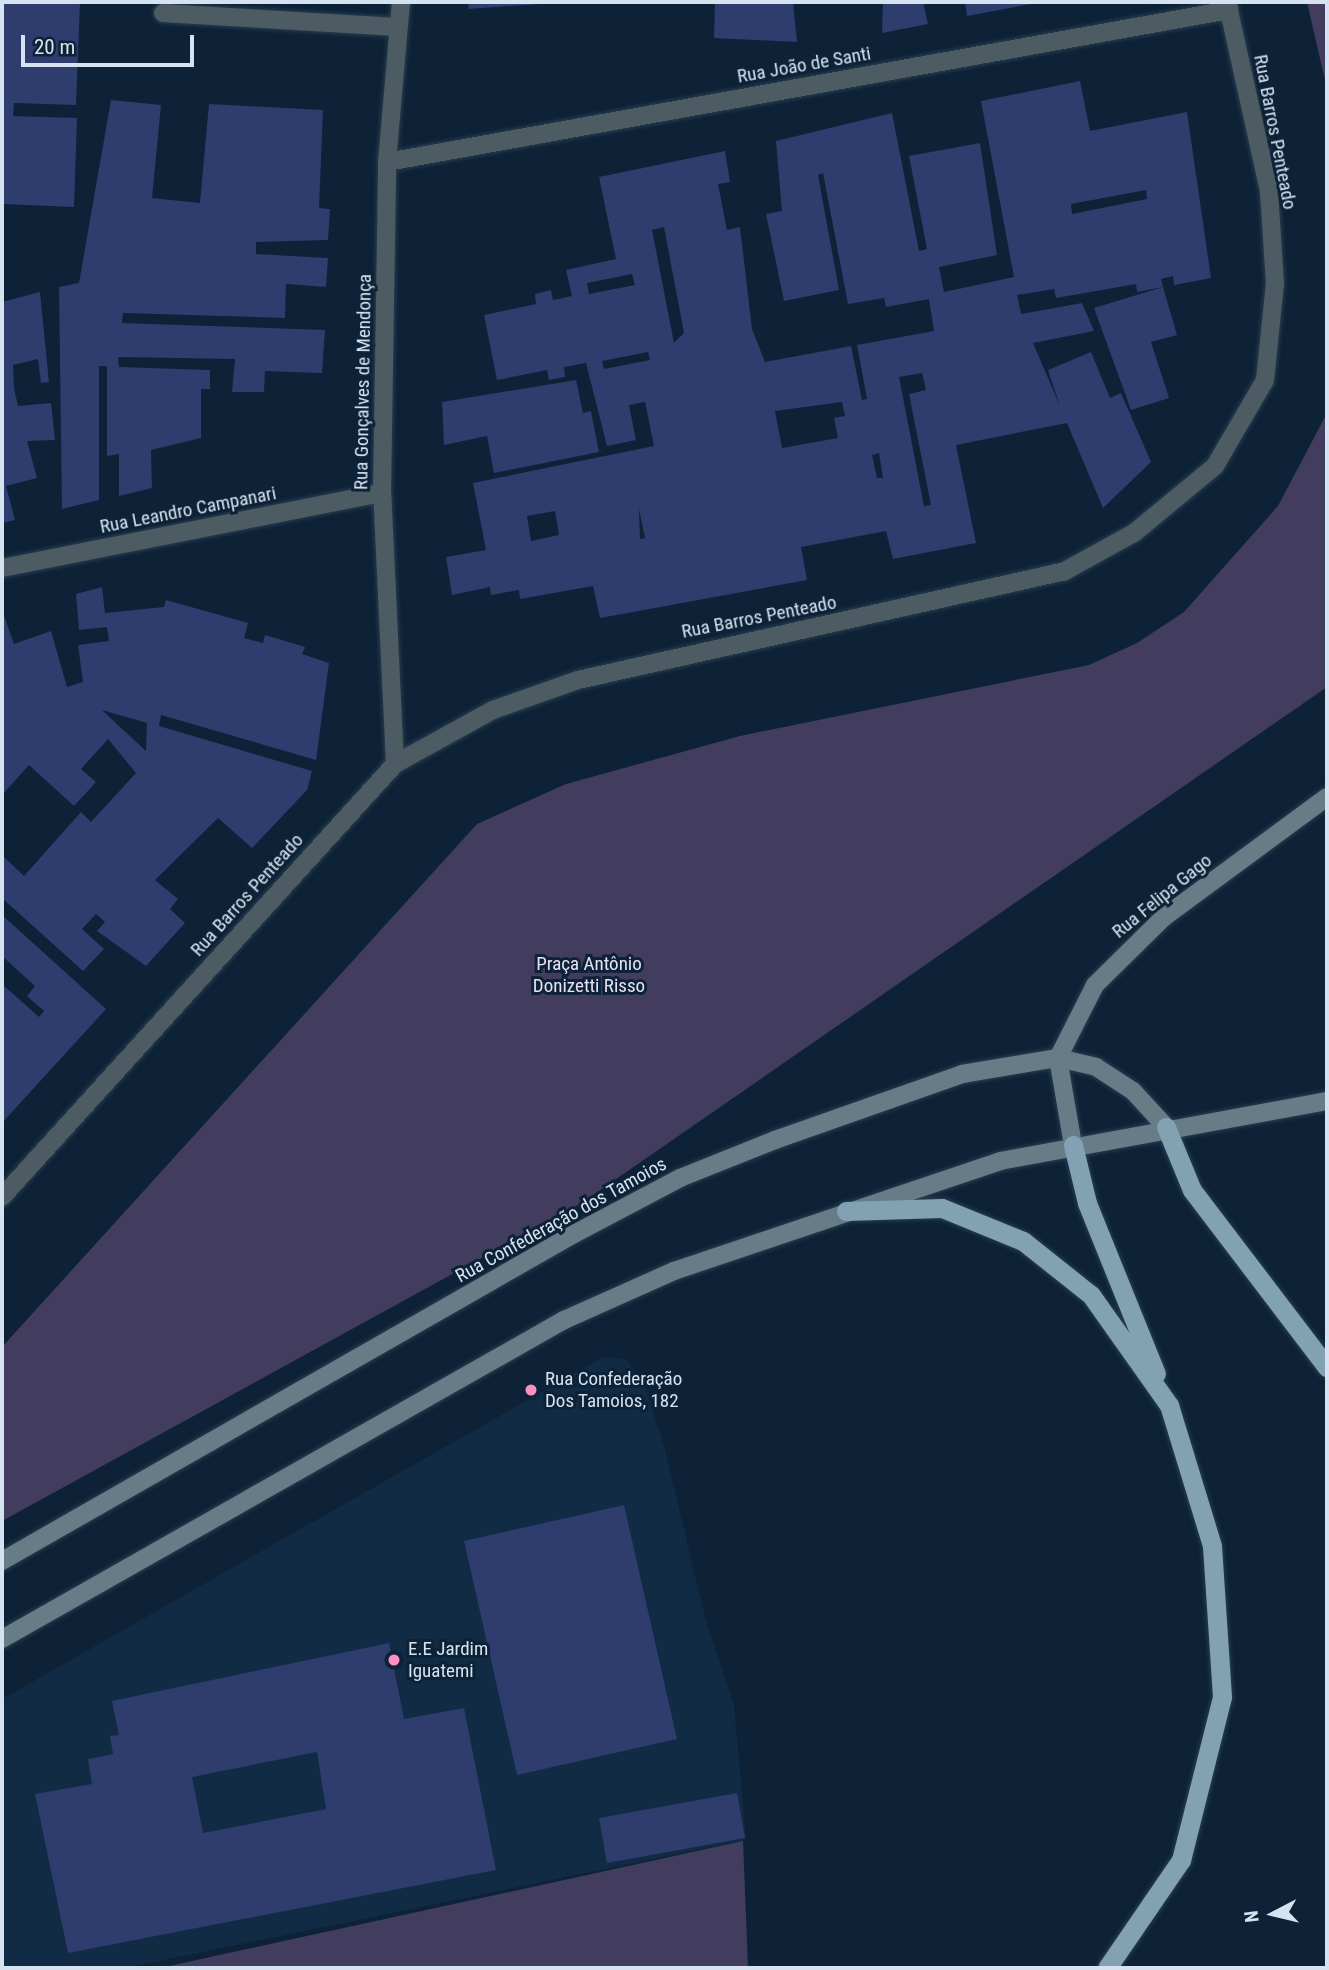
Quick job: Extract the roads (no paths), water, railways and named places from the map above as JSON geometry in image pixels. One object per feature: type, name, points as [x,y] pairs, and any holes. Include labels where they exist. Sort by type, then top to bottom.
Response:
[{"type":"highway","points":[[1166,1127],[1192,1190],[1327,1367]]},
{"type":"highway","points":[[1073,1145],[1087,1203],[1169,1405],[1212,1546],[1222,1697],[1181,1860],[1107,1968]]},
{"type":"highway","points":[[846,1210],[942,1208],[1023,1241],[1091,1295],[1169,1405]]},
{"type":"main road","name":"Rua Felipa Gago","points":[[1058,1058],[1075,1014],[1128,948],[1327,797]]},
{"type":"main road","name":"Rua Confederação dos Tamoios","points":[[2,1561],[680,1178],[962,1074],[1058,1058],[1115,1079],[1166,1127]]},
{"type":"main road","points":[[1058,1058],[1073,1145]]},
{"type":"main road","points":[[2,1639],[564,1320],[674,1271],[846,1210],[1073,1145],[1327,1101]]},
{"type":"street","name":"Rua Gonçalves de Mendonça","points":[[395,764],[382,493],[387,162],[401,2]]},
{"type":"street","name":"Rua João de Santi","points":[[387,162],[1228,6]]},
{"type":"street","name":"Rua Barros Penteado","points":[[2,1197],[395,764],[494,710],[578,680],[1063,572],[1134,533],[1215,466],[1265,380],[1275,284],[1269,191],[1228,6]]},
{"type":"street","points":[[163,13],[397,27]]},
{"type":"street","name":"Rua Leandro Campanari","points":[[2,568],[382,493]]},
{"type":"place","name":"Rua Confederação Dos Tamoios, 182","points":[[531,1390]]},
{"type":"place","name":"E.E Jardim Iguatemi","points":[[394,1660]]},
{"type":"park label","name":"Praça Antônio Donizetti Risso","points":[[589,975]]}]
